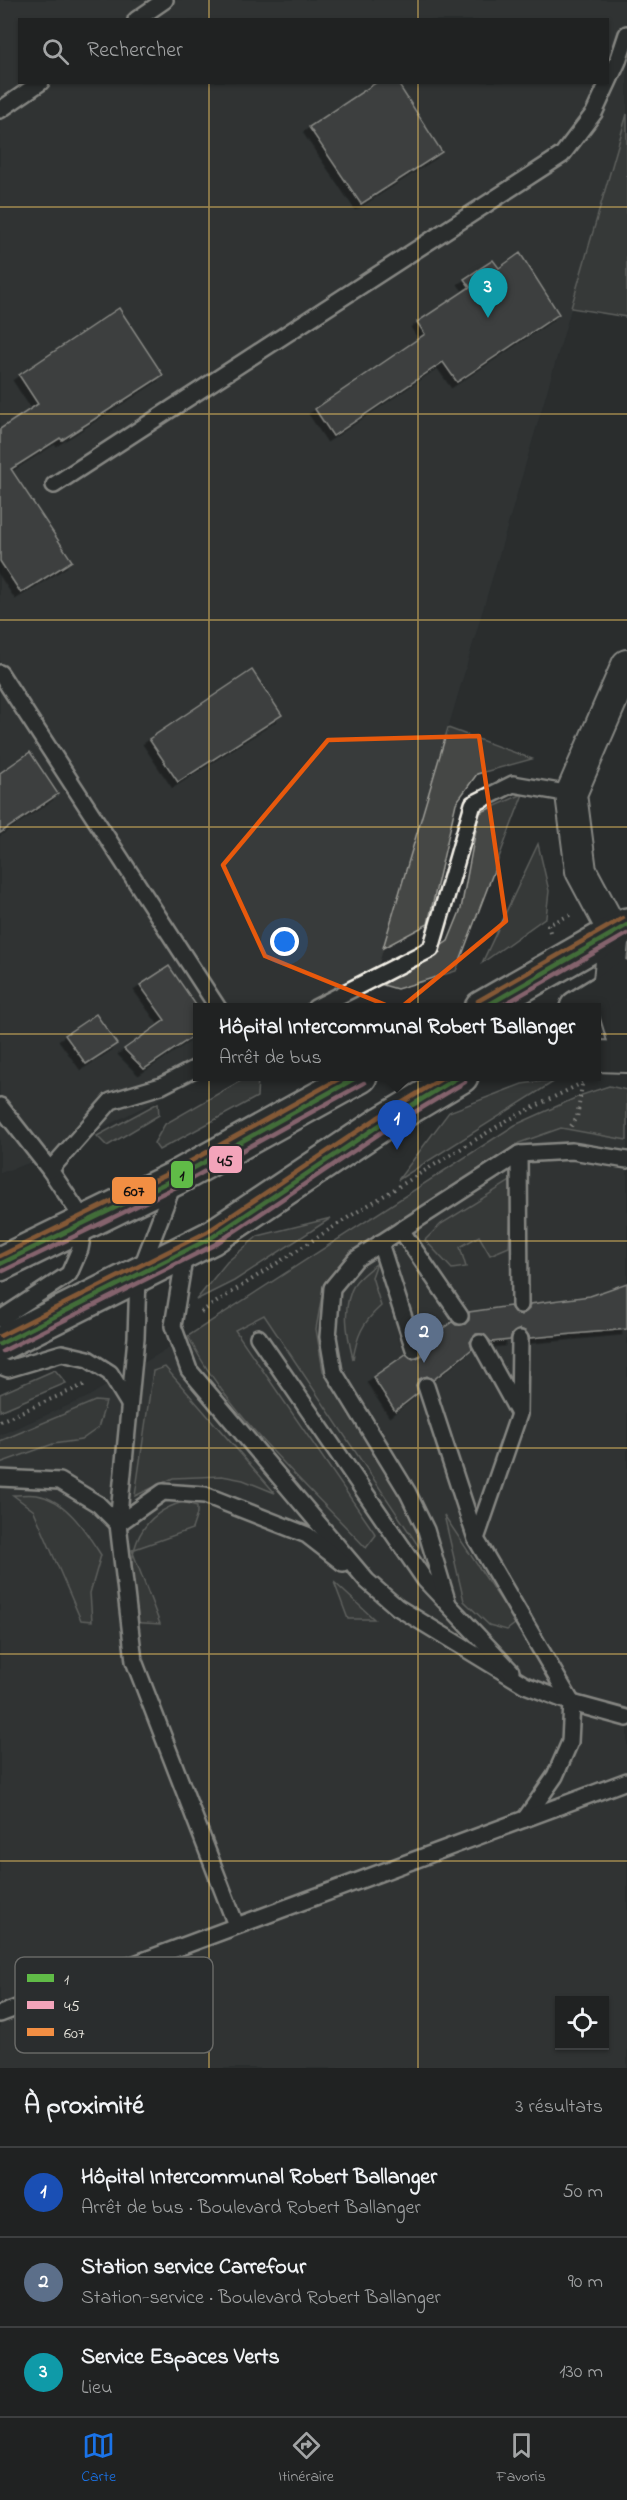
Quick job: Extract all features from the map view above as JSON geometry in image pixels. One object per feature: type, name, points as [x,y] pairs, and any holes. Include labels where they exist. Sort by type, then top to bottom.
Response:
[{"type":"main road","points":[[491,1003],[623,931]]},
{"type":"main road","points":[[586,1003],[618,984]]},
{"type":"main road","points":[[0,1264],[176,1178],[353,1081]]},
{"type":"main road","points":[[0,1344],[138,1277],[211,1238],[381,1124],[454,1081]]},
{"type":"street","points":[[601,1056],[627,1054],[618,984],[623,931],[581,871],[571,794],[627,665]]},
{"type":"lane","points":[[139,18],[165,0]]},
{"type":"lane","points":[[609,80],[627,34]]},
{"type":"lane","points":[[0,110],[38,84]]},
{"type":"lane","points":[[54,485],[562,155],[594,113],[607,84]]},
{"type":"lane","points":[[0,673],[215,1003]]},
{"type":"lane","points":[[325,1003],[431,949],[473,804],[513,784],[571,794]]},
{"type":"lane","points":[[50,1170],[111,1101],[161,1086],[193,1070]]},
{"type":"lane","points":[[0,1106],[50,1170],[85,1222],[80,1249],[69,1274],[0,1319]]},
{"type":"lane","points":[[448,1604],[426,1530],[408,1493],[334,1372],[328,1337],[332,1288],[356,1259],[519,1154],[572,1151],[627,1160]]},
{"type":"lane","points":[[519,1154],[520,1305]]},
{"type":"lane","points":[[176,1178],[138,1277],[136,1338],[118,1524],[134,1661],[236,1925]]},
{"type":"lane","points":[[401,1230],[460,1316]]},
{"type":"lane","points":[[380,1243],[414,1349]]},
{"type":"lane","points":[[184,1253],[173,1326],[189,1370],[367,1581]]},
{"type":"lane","points":[[258,1337],[425,1580],[525,1685]]},
{"type":"lane","points":[[476,1539],[519,1414],[520,1339]]},
{"type":"lane","points":[[480,1343],[519,1414]]},
{"type":"lane","points":[[0,1366],[8,1369],[62,1353],[88,1359],[110,1373],[129,1404]]},
{"type":"lane","points":[[426,1386],[476,1539],[572,1703],[570,1742],[555,1776],[525,1819]]},
{"type":"lane","points":[[0,1478],[60,1481],[98,1503],[118,1524]]},
{"type":"lane","points":[[118,1524],[163,1492],[205,1495],[307,1534],[398,1607],[525,1685],[572,1703],[627,1718]]},
{"type":"lane","points":[[151,1957],[627,1781]]},
{"type":"lane","points":[[0,2014],[15,2008]]},
{"type":"path","points":[[199,1314],[361,1209],[508,1120],[583,1082],[577,1118],[555,1152]]},
{"type":"path","points":[[0,1421],[83,1386],[88,1377]]},
{"type":"highlighted area","points":[[479,736],[506,921],[398,1010],[265,956],[223,865],[328,740]]},
{"type":"shaded area","points":[[0,0],[627,0],[627,118],[371,991],[347,1003],[193,1003],[193,1081],[195,1081],[40,1159],[0,1173]]},
{"type":"shaded area","points":[[627,114],[627,317],[571,308]]},
{"type":"shaded area","points":[[448,728],[532,759],[477,774],[456,803],[428,924],[383,948]]},
{"type":"shaded area","points":[[523,794],[456,971],[397,989],[383,985],[448,941],[461,909],[479,813]]},
{"type":"shaded area","points":[[538,844],[549,891],[546,917],[482,963]]},
{"type":"shaded area","points":[[240,1081],[258,1081],[257,1097],[159,1150],[154,1143],[165,1124]]},
{"type":"shaded area","points":[[555,1081],[398,1180],[449,1112],[522,1084]]},
{"type":"shaded area","points":[[609,1086],[627,1090],[627,2068],[0,2068],[0,1435],[86,1398],[195,1332],[515,1125],[582,1095]]},
{"type":"shaded area","points":[[609,1086],[627,1090],[627,1140],[561,1128],[519,1143],[347,1255],[323,1289],[316,1329],[323,1371],[408,1493],[419,1515],[419,1547],[264,1315],[235,1330],[376,1535],[366,1548],[246,1421],[224,1393],[188,1336],[515,1125],[582,1095]]},
{"type":"shaded area","points":[[158,1103],[159,1115],[107,1146],[97,1136]]},
{"type":"shaded area","points":[[520,1175],[511,1207],[509,1247],[490,1255],[479,1236],[460,1247],[466,1267],[452,1269],[425,1240],[441,1224]]},
{"type":"shaded area","points":[[331,1218],[234,1281],[196,1300],[227,1262],[258,1236]]},
{"type":"shaded area","points":[[377,1263],[372,1277],[381,1306],[361,1330],[353,1359],[347,1330],[348,1301],[355,1283]]},
{"type":"shaded area","points":[[165,1367],[275,1493],[243,1480],[222,1476],[173,1478],[135,1496],[153,1371]]},
{"type":"shaded area","points":[[55,1370],[66,1383],[0,1411],[0,1394]]},
{"type":"shaded area","points":[[95,1401],[106,1402],[98,1428],[81,1440],[53,1444],[0,1463],[0,1441]]},
{"type":"shaded area","points":[[13,1495],[37,1495],[58,1503],[75,1518],[101,1555],[90,1593],[92,1621],[81,1620],[34,1511]]},
{"type":"shaded area","points":[[183,1502],[197,1506],[192,1529],[135,1549],[140,1535],[150,1521],[164,1510]]},
{"type":"shaded area","points":[[444,1515],[516,1623],[507,1630],[489,1625],[464,1601]]},
{"type":"shaded area","points":[[134,1554],[160,1624],[129,1622],[131,1567]]},
{"type":"shaded area","points":[[334,1582],[374,1619],[348,1619]]},
{"type":"building","points":[[374,84],[398,84],[442,152],[361,204],[309,127]]},
{"type":"building","points":[[520,253],[559,314],[457,382],[443,362],[333,436],[315,409],[425,334],[417,322],[470,287],[464,279],[493,260],[499,268]]},
{"type":"building","points":[[119,308],[163,375],[62,440],[60,438],[11,469],[72,561],[21,593],[0,561],[0,429],[38,404],[19,375]]},
{"type":"building","points":[[252,670],[282,715],[178,782],[149,739]]},
{"type":"building","points":[[30,752],[58,794],[0,833],[0,773]]},
{"type":"building","points":[[169,966],[195,1003],[193,1036],[144,1069],[124,1049],[165,1020],[140,985]]},
{"type":"building","points":[[96,1014],[117,1044],[86,1064],[65,1035]]},
{"type":"building","points":[[627,1283],[627,1329],[530,1338],[525,1331],[520,1329],[512,1334],[510,1340],[491,1342],[484,1334],[476,1334],[470,1342],[472,1349],[433,1380],[427,1376],[419,1379],[416,1385],[418,1393],[395,1411],[373,1377],[406,1354],[413,1359],[421,1356],[424,1350],[422,1343],[452,1322],[456,1325],[465,1324],[469,1320],[469,1312],[510,1306],[515,1313],[521,1315],[528,1310],[530,1304],[590,1296]]},
{"type":"transit line","name":"607","points":[[478,1001],[623,918]]},
{"type":"transit line","name":"1","points":[[492,1003],[627,925]]},
{"type":"transit line","name":"45","points":[[507,1003],[627,934]]},
{"type":"transit line","name":"607","points":[[0,1256],[173,1171],[335,1081]]},
{"type":"transit line","name":"1","points":[[0,1264],[176,1178],[350,1081]]},
{"type":"transit line","name":"607","points":[[0,1336],[207,1232],[377,1118],[438,1081]]},
{"type":"transit line","name":"1","points":[[0,1344],[211,1238],[381,1124],[452,1081]]},
{"type":"transit line","name":"45","points":[[3,1351],[214,1245],[385,1130],[465,1082]]},
{"type":"transit line","name":"45","points":[[3,1271],[180,1185],[364,1083]]},
{"type":"place","name":"Service Espaces Verts","points":[[488,318]]},
{"type":"place","name":"Hôpital Intercommunal Robert Ballanger","points":[[397,1150]]},
{"type":"place","name":"Station service Carrefour","points":[[424,1363]]}]
